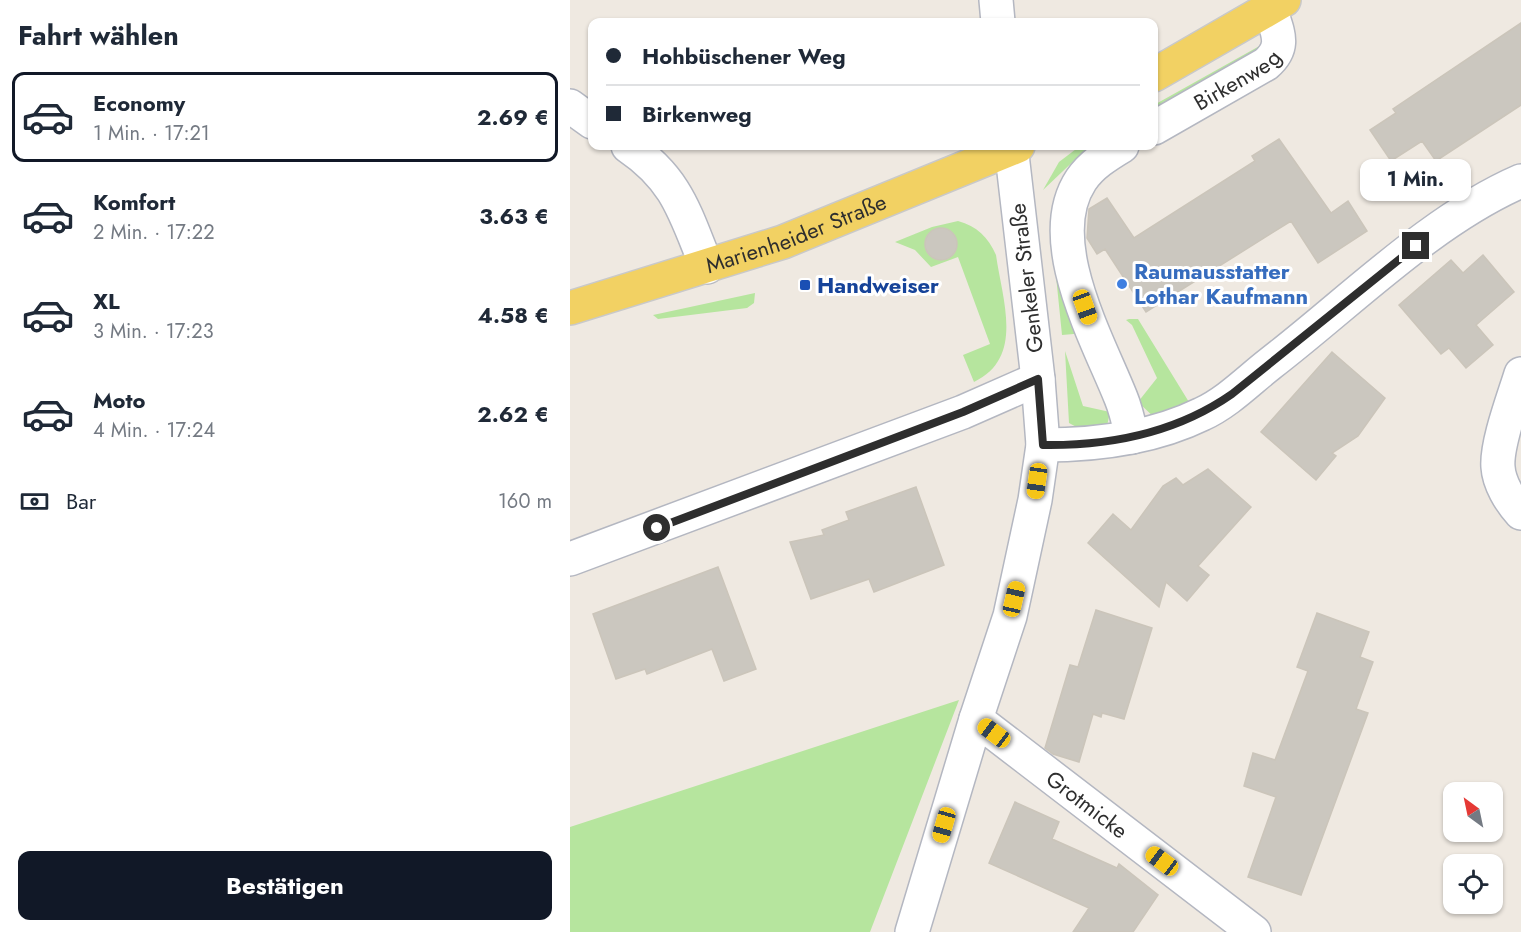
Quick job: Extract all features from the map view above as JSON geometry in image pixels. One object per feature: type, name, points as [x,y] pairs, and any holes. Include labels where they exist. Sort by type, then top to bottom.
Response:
[{"type":"main road","points":[[1158,73],[1277,4]]},
{"type":"main road","name":"Marienheider Straße","points":[[570,308],[783,242],[1007,150]]},
{"type":"street","points":[[996,0],[998,18]]},
{"type":"street","name":"Birkenweg","points":[[1158,126],[1266,64],[1276,55],[1280,43],[1277,4]]},
{"type":"street","points":[[570,106],[588,119]]},
{"type":"street","points":[[633,150],[658,169],[678,195],[707,267]]},
{"type":"street","name":"Genkeler Straße","points":[[912,932],[976,719],[1010,616],[1035,500],[1043,445],[1014,150]]},
{"type":"street","points":[[1116,150],[1094,165],[1080,181],[1073,197],[1067,234],[1072,273],[1122,401],[1132,437]]},
{"type":"street","points":[[1043,445],[1132,437],[1162,430],[1205,413],[1309,334],[1416,246],[1496,192],[1521,181]]},
{"type":"street","points":[[1521,374],[1505,425],[1498,466],[1510,501],[1521,513]]},
{"type":"street","points":[[570,559],[963,412],[1038,379]]},
{"type":"street","name":"Grotmicke","points":[[976,719],[1254,932]]},
{"type":"green space","points":[[1263,44],[1258,55],[1158,112],[1158,103]]},
{"type":"green space","points":[[1075,150],[1088,150],[1043,190],[1059,162]]},
{"type":"green space","points":[[958,221],[976,229],[993,249],[1005,308],[1005,343],[1000,358],[990,371],[974,382],[963,355],[990,344],[958,257],[931,267],[915,250],[895,242],[932,227]]},
{"type":"green space","points":[[1056,226],[1085,333],[1062,335],[1051,227]]},
{"type":"green space","points":[[755,293],[754,303],[747,308],[658,319],[653,315]]},
{"type":"green space","points":[[1138,319],[1192,407],[1158,421],[1138,402],[1157,378],[1132,325],[1126,320]]},
{"type":"green space","points":[[1065,351],[1083,406],[1110,412],[1107,426],[1084,431],[1069,423]]},
{"type":"green space","points":[[959,700],[870,932],[570,932],[570,827]]},
{"type":"building","points":[[1521,23],[1521,105],[1436,161],[1422,141],[1391,161],[1370,130],[1396,113],[1393,109]]},
{"type":"building","points":[[1279,139],[1331,213],[1348,201],[1367,231],[1318,263],[1291,221],[1146,312],[1105,249],[1097,254],[1087,238],[1089,209],[1107,198],[1134,238],[1255,161],[1252,156]]},
{"type":"building","points":[[941,228],[953,232],[957,244],[953,256],[941,260],[929,256],[925,244],[929,232]]},
{"type":"building","points":[[1483,255],[1514,292],[1476,325],[1493,345],[1466,368],[1449,348],[1441,354],[1399,305],[1451,260],[1463,273]]},
{"type":"building","points":[[1332,352],[1385,398],[1358,436],[1332,453],[1336,456],[1316,480],[1261,432]]},
{"type":"building","points":[[1208,469],[1251,507],[1198,566],[1209,575],[1187,601],[1166,582],[1159,607],[1088,543],[1113,514],[1131,530],[1163,486],[1176,478],[1183,485]]},
{"type":"building","points":[[916,487],[944,565],[874,592],[869,579],[811,599],[790,542],[824,535],[822,530],[849,520],[846,512]]},
{"type":"building","points":[[718,567],[756,669],[724,681],[712,649],[647,674],[645,669],[616,679],[593,614]]},
{"type":"building","points":[[1096,610],[1152,628],[1124,719],[1102,713],[1101,717],[1093,714],[1079,762],[1053,754],[1045,748],[1070,665],[1078,667]]},
{"type":"building","points":[[1317,613],[1369,632],[1360,657],[1373,662],[1356,709],[1368,713],[1301,895],[1248,877],[1276,797],[1244,786],[1253,753],[1275,760],[1308,671],[1297,667]]},
{"type":"building","points":[[1015,802],[1059,822],[1052,839],[1117,868],[1119,864],[1158,895],[1133,932],[1073,932],[1089,908],[989,863]]},
{"type":"place","name":"Raumausstatter Lothar Kaufmann","points":[[1122,284]]},
{"type":"place","name":"Handweiser","points":[[805,285]]},
{"type":"route","points":[[657,528],[963,412],[1038,379],[1043,445],[1116,440],[1162,430],[1185,422],[1205,413],[1232,394],[1416,246]]}]
